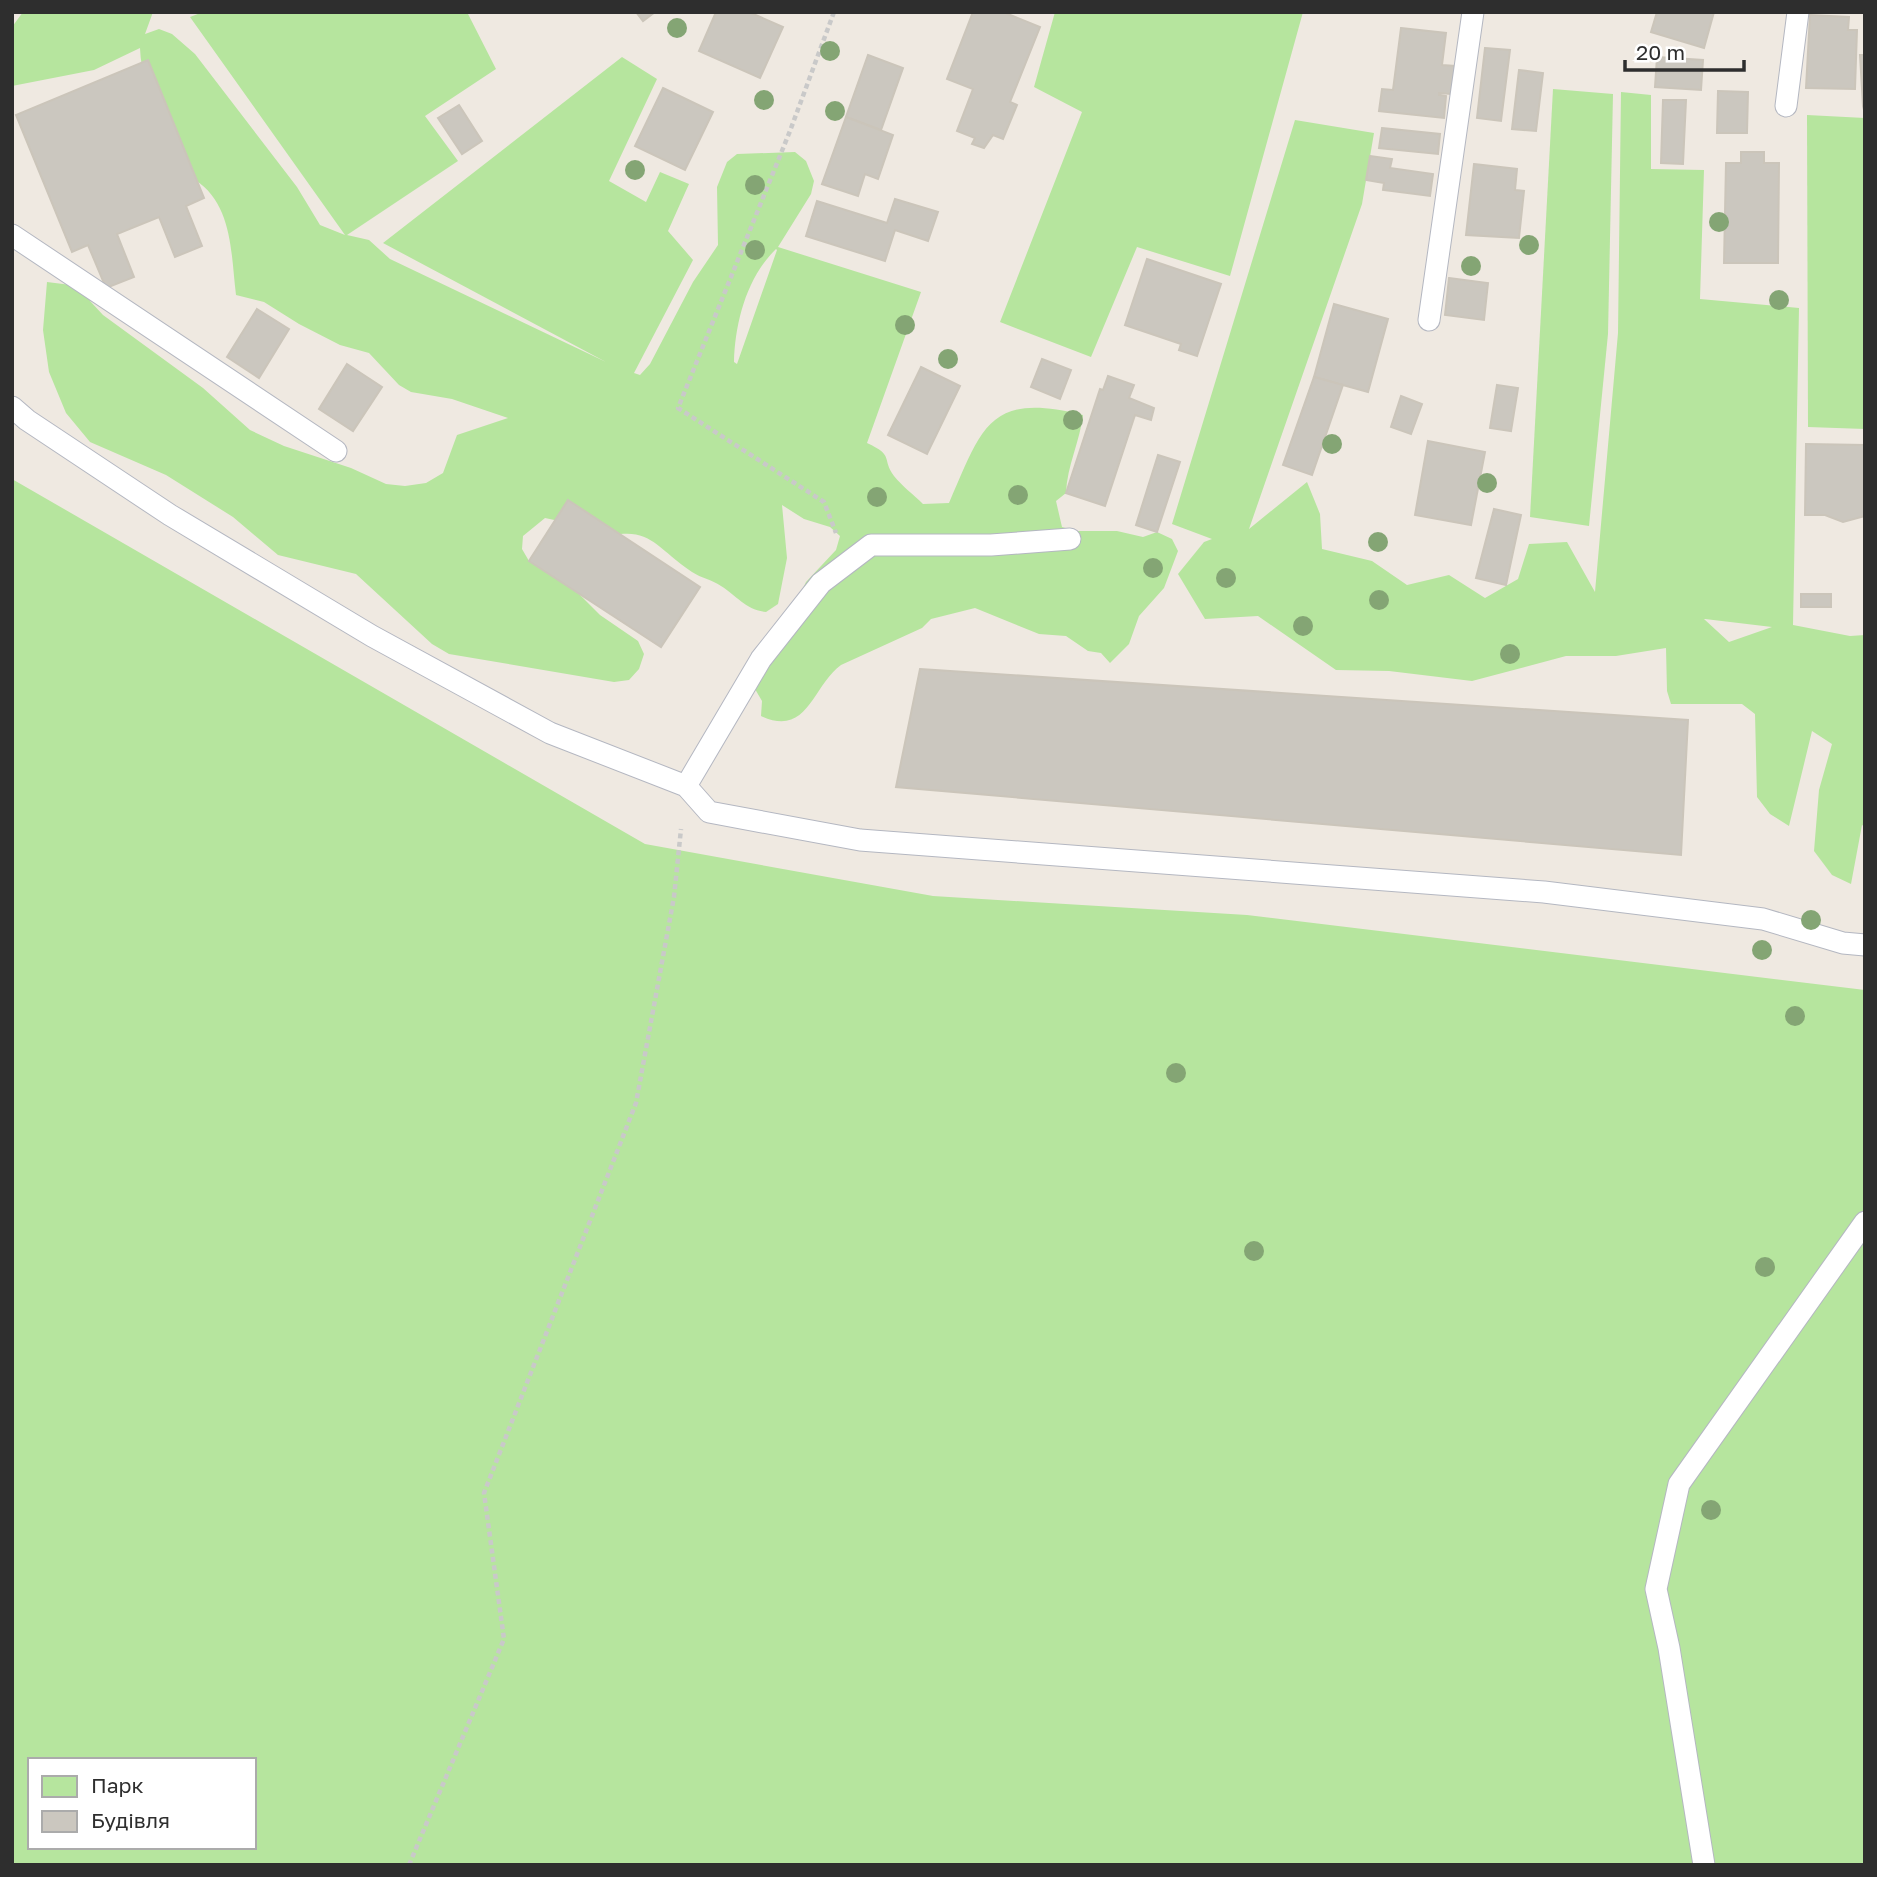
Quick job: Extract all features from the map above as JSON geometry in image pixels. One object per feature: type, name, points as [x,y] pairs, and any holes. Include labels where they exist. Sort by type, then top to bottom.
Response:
[{"type":"lane","points":[[1429,320],[1473,12]]},
{"type":"lane","points":[[1786,106],[1798,12]]},
{"type":"lane","points":[[12,235],[335,451]]},
{"type":"lane","points":[[12,407],[27,420],[170,514],[372,636],[550,733],[686,786],[709,812],[860,840],[1544,892],[1763,919],[1843,943],[1865,945]]},
{"type":"lane","points":[[686,786],[761,659],[821,583],[870,545],[991,545],[1070,540]]},
{"type":"lane","points":[[1704,1865],[1669,1647],[1656,1589],[1679,1484],[1865,1222]]},
{"type":"path","points":[[834,12],[790,131],[678,408],[824,502],[848,563]]},
{"type":"path","points":[[409,1865],[505,1639],[484,1493],[636,1102],[674,897],[686,786]]},
{"type":"green space","points":[[23,12],[153,12],[145,34],[159,29],[172,34],[195,54],[297,187],[320,225],[345,235],[190,17],[203,12],[467,12],[496,69],[425,116],[458,161],[347,235],[369,240],[390,259],[606,362],[383,243],[622,57],[657,79],[609,181],[646,202],[660,172],[689,184],[668,231],[693,260],[634,373],[640,375],[650,364],[693,282],[718,245],[717,187],[727,162],[737,154],[795,152],[806,161],[814,181],[811,194],[778,247],[921,292],[867,443],[884,454],[894,476],[923,504],[949,503],[981,435],[993,422],[1008,412],[1027,408],[1052,409],[1083,415],[1066,493],[1056,501],[1062,527],[1076,531],[1117,531],[1143,537],[1157,532],[1172,539],[1178,551],[1164,588],[1139,616],[1129,644],[1110,663],[1101,653],[1088,651],[1066,636],[1039,634],[975,608],[931,619],[922,628],[841,665],[799,715],[789,720],[777,721],[761,716],[762,701],[755,689],[806,582],[836,550],[840,536],[830,527],[804,519],[782,505],[787,558],[778,604],[766,612],[747,606],[718,584],[692,572],[648,539],[627,534],[593,540],[573,524],[545,518],[523,536],[522,549],[529,561],[569,584],[600,615],[638,641],[644,654],[639,669],[629,680],[614,682],[449,654],[432,644],[356,574],[278,555],[233,517],[166,475],[90,442],[66,413],[49,372],[43,330],[47,282],[87,287],[90,301],[103,315],[203,388],[250,430],[284,446],[351,468],[386,484],[405,486],[426,483],[443,473],[457,435],[508,418],[452,399],[411,392],[399,385],[369,353],[340,345],[264,302],[236,295],[231,247],[223,216],[217,202],[195,180],[159,117],[146,84],[140,48],[94,70],[12,86],[12,27]],"holes":[[[777,250],[737,364],[734,362],[735,347],[744,301],[757,273]]]},
{"type":"green space","points":[[1055,12],[1303,12],[1230,276],[1137,247],[1091,357],[1000,322],[1082,112],[1034,87]]},
{"type":"green space","points":[[1553,89],[1613,94],[1608,334],[1589,526],[1530,517]]},
{"type":"green space","points":[[1621,92],[1651,95],[1651,169],[1704,170],[1700,299],[1799,308],[1793,625],[1850,636],[1865,635],[1865,827],[1862,825],[1851,884],[1832,875],[1814,851],[1819,790],[1832,744],[1812,731],[1789,826],[1770,814],[1757,797],[1755,714],[1742,704],[1671,704],[1667,691],[1666,648],[1616,656],[1566,656],[1472,681],[1389,671],[1336,670],[1258,616],[1205,619],[1178,574],[1204,542],[1212,539],[1172,524],[1295,120],[1374,133],[1362,204],[1249,529],[1307,482],[1320,514],[1322,549],[1372,561],[1407,585],[1449,575],[1485,598],[1518,579],[1529,544],[1567,542],[1595,592],[1618,333]],"holes":[[[1704,619],[1772,627],[1729,642]]]},
{"type":"green space","points":[[1807,115],[1865,118],[1865,429],[1808,427]]},
{"type":"green space","points":[[12,479],[645,844],[933,896],[1247,915],[1865,990],[1865,1865],[12,1865]]},
{"type":"building","points":[[636,12],[655,12],[643,21]]},
{"type":"building","points":[[716,12],[749,12],[783,27],[760,78],[699,51]]},
{"type":"building","points":[[973,12],[1003,12],[1040,27],[1010,102],[1017,105],[1003,139],[993,135],[984,148],[972,144],[975,138],[957,131],[973,89],[947,79]]},
{"type":"building","points":[[1657,12],[1714,12],[1704,48],[1651,32]]},
{"type":"building","points":[[1810,15],[1849,17],[1848,30],[1857,30],[1855,89],[1806,88]]},
{"type":"building","points":[[1401,28],[1446,33],[1442,65],[1455,66],[1451,94],[1439,93],[1446,96],[1444,118],[1379,111],[1382,89],[1393,90]]},
{"type":"building","points":[[1485,48],[1510,50],[1501,121],[1477,118]]},
{"type":"building","points":[[868,55],[903,68],[881,130],[846,117]]},
{"type":"building","points":[[1860,55],[1865,55],[1865,114],[1863,106]]},
{"type":"building","points":[[1657,57],[1703,60],[1701,90],[1655,87]]},
{"type":"building","points":[[148,60],[204,198],[186,206],[202,246],[175,257],[159,217],[117,234],[134,277],[106,288],[88,245],[72,252],[16,115]]},
{"type":"building","points":[[1519,70],[1543,73],[1536,131],[1512,129]]},
{"type":"building","points":[[663,88],[713,112],[685,170],[635,146]]},
{"type":"building","points":[[1718,91],[1748,92],[1747,133],[1717,133]]},
{"type":"building","points":[[1663,100],[1686,100],[1683,164],[1661,163]]},
{"type":"building","points":[[459,105],[482,141],[462,154],[438,118]]},
{"type":"building","points":[[846,117],[893,135],[878,179],[865,174],[858,196],[822,184]]},
{"type":"building","points":[[1382,128],[1440,134],[1438,154],[1379,148]]},
{"type":"building","points":[[1741,152],[1764,152],[1764,163],[1779,163],[1778,263],[1724,263],[1726,163],[1741,163]]},
{"type":"building","points":[[1370,156],[1392,159],[1390,168],[1433,174],[1430,196],[1383,190],[1384,183],[1366,180]]},
{"type":"building","points":[[1474,164],[1517,169],[1515,190],[1524,191],[1519,238],[1466,235]]},
{"type":"building","points":[[895,199],[938,212],[928,241],[895,230],[885,261],[806,236],[817,201],[887,223]]},
{"type":"building","points":[[1147,259],[1221,284],[1197,356],[1179,350],[1181,344],[1125,325]]},
{"type":"building","points":[[1449,278],[1488,283],[1484,320],[1445,315]]},
{"type":"building","points":[[1334,304],[1388,319],[1368,392],[1314,377]]},
{"type":"building","points":[[257,309],[289,329],[259,378],[227,357]]},
{"type":"building","points":[[1042,359],[1071,370],[1060,399],[1031,387]]},
{"type":"building","points":[[347,364],[382,387],[353,431],[319,409]]},
{"type":"building","points":[[921,367],[960,386],[927,454],[888,435]]},
{"type":"building","points":[[1108,376],[1134,385],[1129,398],[1154,408],[1151,420],[1135,415],[1105,506],[1066,493],[1100,389],[1103,390]]},
{"type":"building","points":[[1314,377],[1343,385],[1312,475],[1283,465]]},
{"type":"building","points":[[1497,385],[1518,388],[1511,431],[1490,428]]},
{"type":"building","points":[[1401,396],[1422,404],[1411,434],[1391,427]]},
{"type":"building","points":[[1428,441],[1485,452],[1471,525],[1415,515]]},
{"type":"building","points":[[1806,444],[1865,445],[1865,516],[1843,522],[1825,515],[1805,515]]},
{"type":"building","points":[[1158,455],[1180,462],[1157,532],[1136,525]]},
{"type":"building","points":[[568,500],[700,587],[661,647],[529,561]]},
{"type":"building","points":[[1494,509],[1521,515],[1506,585],[1476,578]]},
{"type":"building","points":[[1801,594],[1831,594],[1831,607],[1801,607]]},
{"type":"building","points":[[920,669],[1688,720],[1681,855],[896,787]]}]
